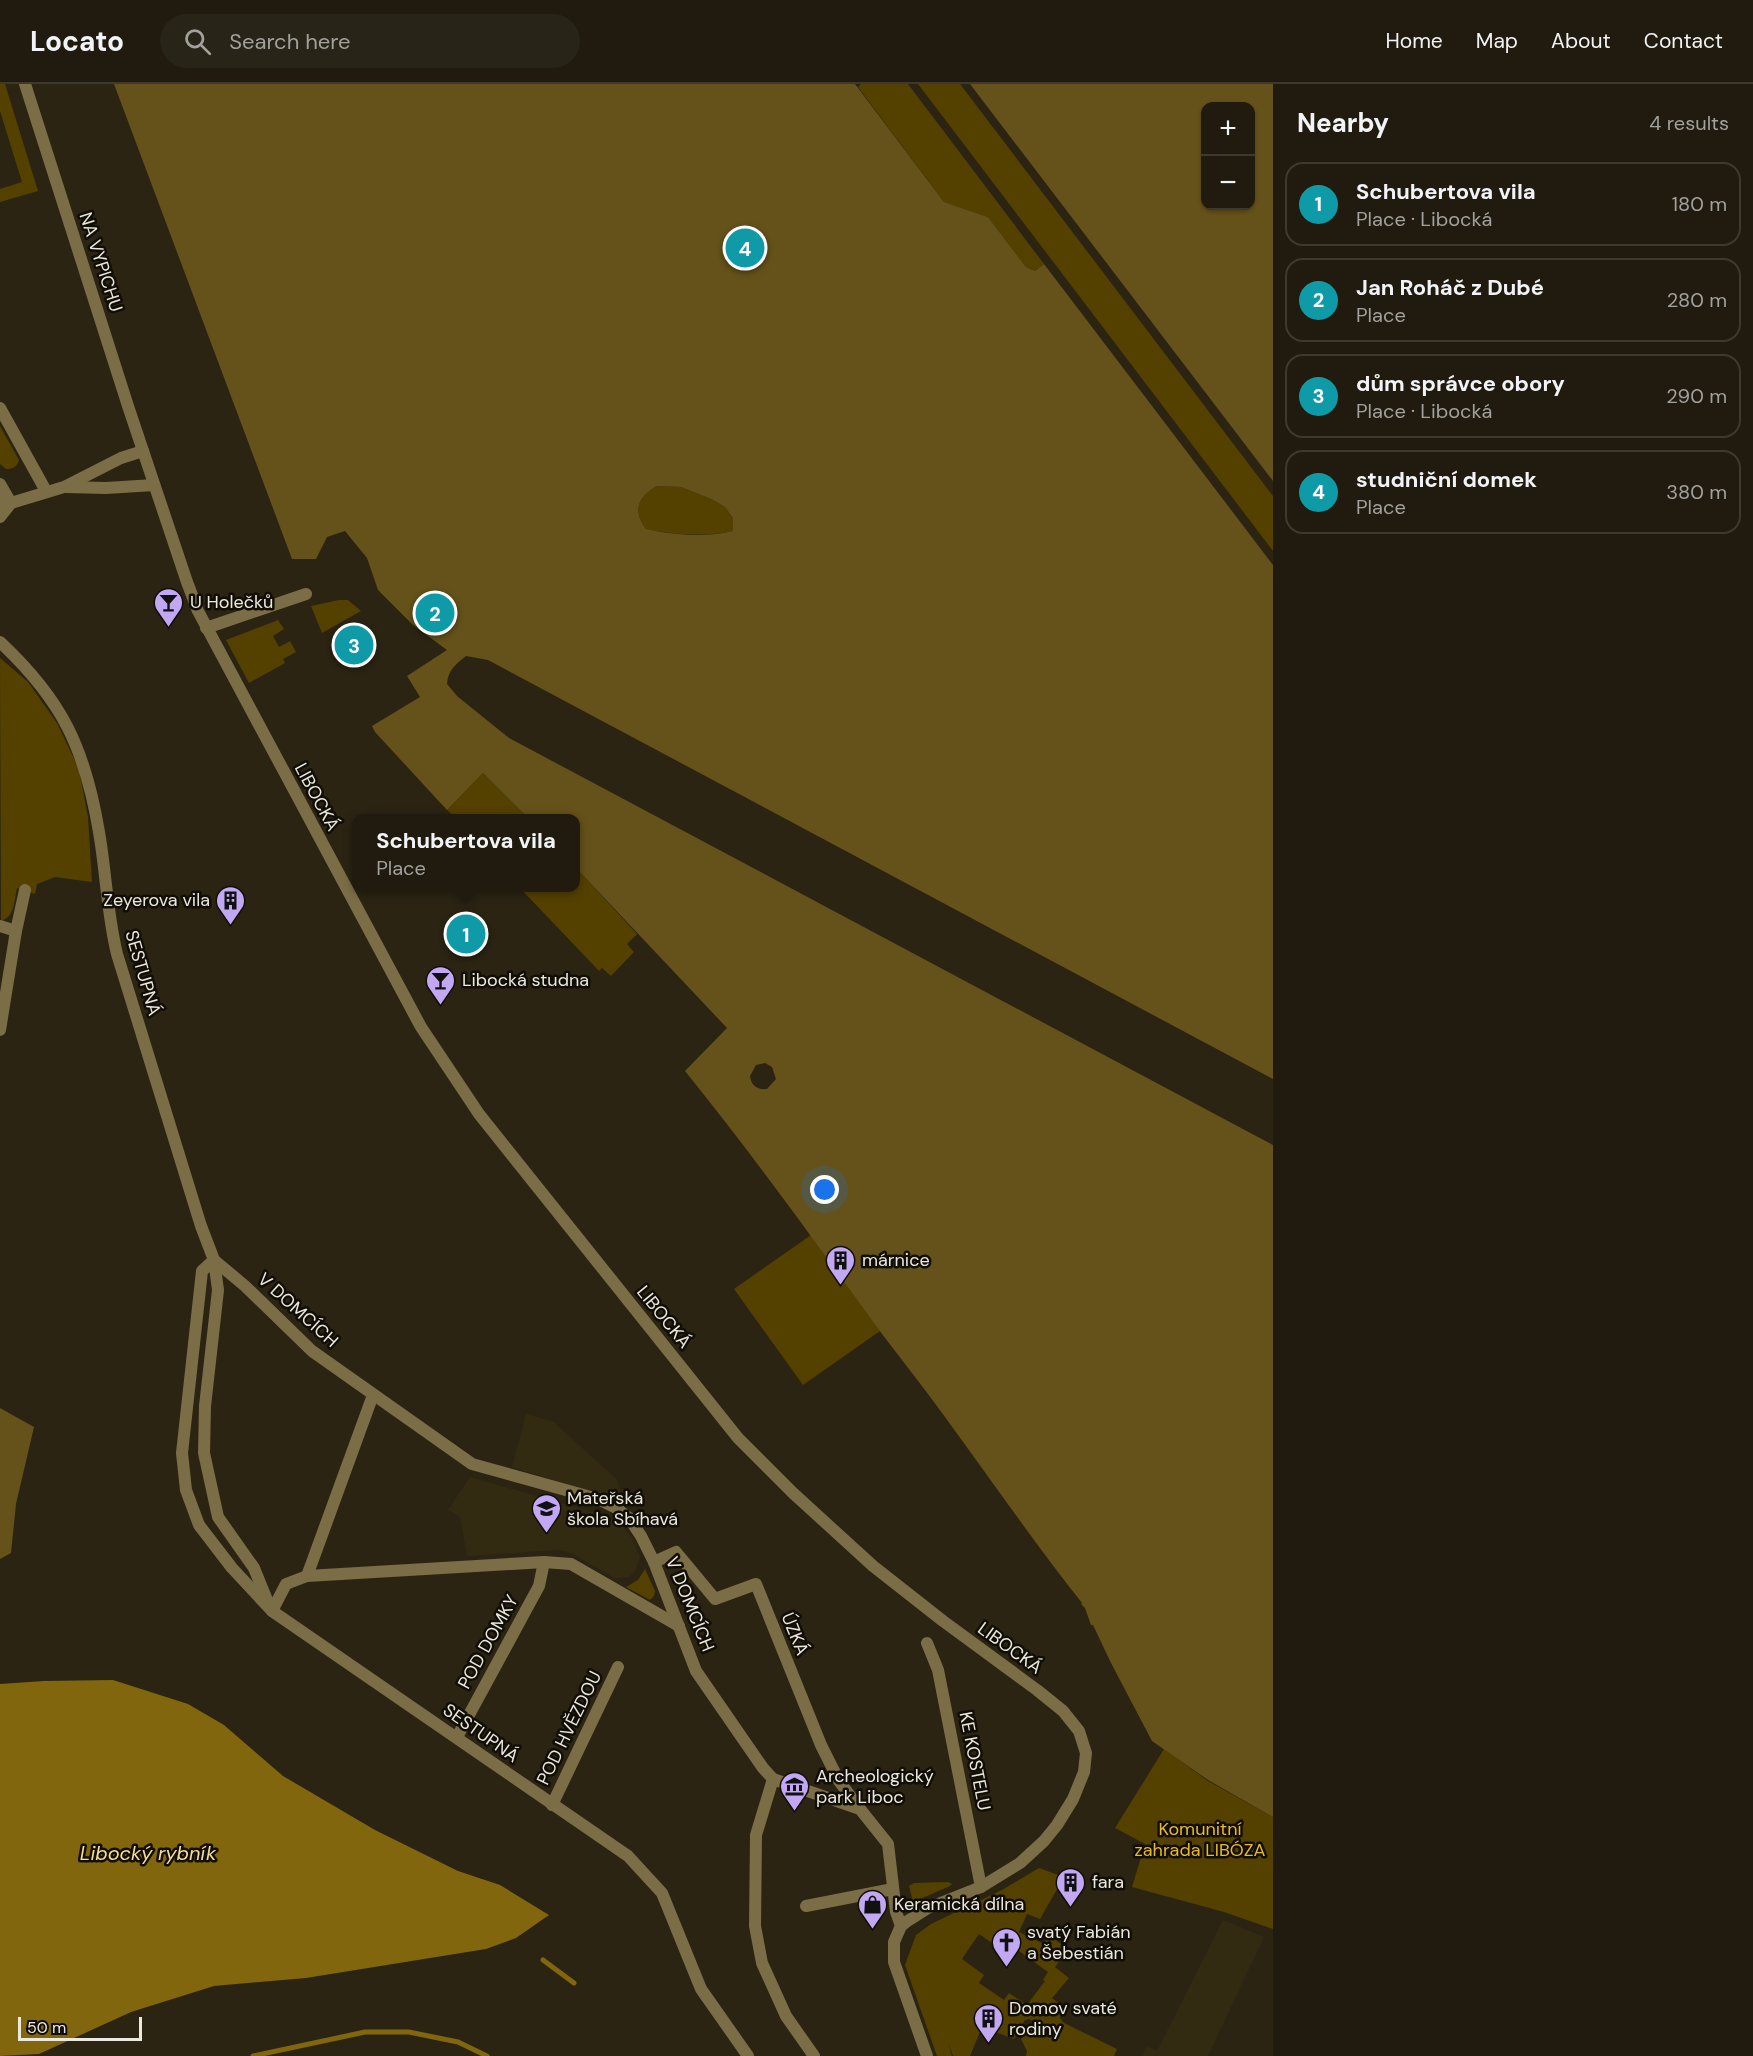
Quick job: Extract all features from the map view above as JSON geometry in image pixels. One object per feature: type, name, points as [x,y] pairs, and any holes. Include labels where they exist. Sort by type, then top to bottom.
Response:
[{"type":"street","name":"NA VYPICHU","points":[[25,84],[143,451]]},
{"type":"street","points":[[0,408],[46,491]]},
{"type":"street","name":"LIBOCKÁ","points":[[143,451],[187,582],[206,628],[421,1027],[479,1114],[738,1438],[793,1493],[873,1566],[1037,1690],[1063,1711],[1079,1731],[1086,1753],[1086,1763],[1079,1787],[1066,1811],[1044,1841],[1020,1863],[981,1887],[928,1908],[901,1926]]},
{"type":"street","points":[[64,487],[121,458],[143,451]]},
{"type":"street","points":[[0,484],[6,502],[0,518]]},
{"type":"street","points":[[6,502],[64,487],[106,488],[154,485]]},
{"type":"street","points":[[206,628],[306,594]]},
{"type":"street","name":"SESTUPNÁ","points":[[0,642],[50,695],[72,733],[86,771],[99,832],[111,931],[117,954],[201,1226],[214,1260],[218,1290],[205,1406],[204,1454],[218,1517],[254,1568],[272,1611]]},
{"type":"street","points":[[0,1030],[25,890]]},
{"type":"street","points":[[0,926],[16,931]]},
{"type":"street","name":"SESTUPNÁ","points":[[214,1260],[202,1271],[182,1453],[186,1490],[199,1525],[232,1568],[272,1611],[628,1856],[662,1893],[701,1989],[747,2056]]},
{"type":"street","name":"V DOMCÍCH","points":[[214,1260],[245,1286],[312,1351],[472,1464],[598,1499],[629,1518],[654,1562],[696,1671],[773,1779]]},
{"type":"street","points":[[307,1576],[373,1395]]},
{"type":"street","name":"ÚZKÁ","points":[[654,1562],[676,1552],[715,1599],[756,1584],[821,1746],[839,1781],[860,1809]]},
{"type":"street","points":[[272,1611],[286,1584],[307,1576],[544,1562],[571,1564],[679,1626]]},
{"type":"street","name":"POD DOMKY","points":[[457,1737],[539,1586],[544,1562]]},
{"type":"street","name":"KE KOSTELU","points":[[927,1643],[938,1670],[981,1887]]},
{"type":"street","name":"POD HVĚZDOU","points":[[552,1805],[618,1666]]},
{"type":"street","points":[[814,2056],[781,2006],[762,1963],[755,1926],[756,1835],[773,1779],[860,1809],[888,1844],[896,1912],[901,1926],[894,1942],[894,1962],[927,2056]]},
{"type":"street","points":[[806,1906],[893,1889]]},
{"type":"shaded area","points":[[114,84],[855,84],[944,202],[988,217],[1026,267],[1035,271],[1044,264],[1273,565],[1273,1079],[488,660],[466,656],[451,671],[447,684],[457,696],[509,738],[1273,1145],[1273,1817],[1208,1780],[1152,1741],[1091,1625],[1082,1603],[784,1199],[685,1071],[727,1028],[580,872],[580,814],[524,814],[483,773],[447,810],[375,732],[372,726],[420,697],[407,676],[447,650],[413,625],[378,590],[367,558],[345,531],[327,537],[316,559],[292,559]],"holes":[[[657,486],[681,487],[725,507],[733,518],[733,531],[690,535],[646,529],[639,516],[641,499]],[[765,1063],[772,1067],[776,1079],[767,1089],[753,1085],[750,1076],[756,1065]]]},
{"type":"shaded area","points":[[970,84],[1273,84],[1273,481]]},
{"type":"shaded area","points":[[0,1408],[34,1427],[16,1504],[11,1553],[0,1559]]},
{"type":"shaded area","points":[[526,1414],[554,1422],[616,1479],[621,1491],[622,1502],[512,1467]]},
{"type":"shaded area","name":"Mateřská škola Sbíhavá","points":[[470,1477],[607,1516],[623,1527],[633,1539],[640,1557],[636,1570],[629,1577],[614,1578],[571,1553],[558,1550],[467,1556],[460,1517],[448,1510]]},
{"type":"shaded area","points":[[1223,1920],[1264,1937],[1208,2056],[1142,2056],[1147,2046],[1157,2051]]},
{"type":"green space","points":[[0,84],[5,84],[38,191],[0,202],[0,189],[22,182],[0,111]]},
{"type":"green space","points":[[861,84],[908,84],[1044,264],[1035,271],[1026,267],[988,217],[944,202],[858,87]]},
{"type":"green space","points":[[918,84],[960,84],[1273,496],[1273,551]]},
{"type":"green space","points":[[0,426],[19,460],[11,469],[6,469],[0,464]]},
{"type":"green space","points":[[657,486],[681,487],[725,507],[733,518],[733,531],[690,534],[646,529],[639,516],[639,505],[641,499]]},
{"type":"green space","points":[[348,600],[361,611],[322,633],[311,606]]},
{"type":"green space","points":[[278,620],[284,629],[273,636],[279,647],[290,641],[296,652],[283,659],[285,663],[249,683],[226,640]]},
{"type":"green space","points":[[0,658],[28,682],[57,723],[79,769],[88,817],[92,882],[55,877],[37,884],[35,894],[17,888],[11,912],[6,919],[1,921]]},
{"type":"green space","points":[[483,773],[524,814],[452,814],[447,810]]},
{"type":"green space","points":[[580,872],[637,934],[627,944],[634,952],[611,976],[602,968],[599,971],[524,892],[580,892]]},
{"type":"green space","points":[[811,1235],[880,1331],[803,1385],[734,1289]]},
{"type":"green space","points":[[645,1569],[655,1591],[650,1600],[626,1587],[638,1580]]},
{"type":"green space","name":"Komunitní zahrada LIBÓZA","points":[[1164,1749],[1208,1781],[1273,1817],[1273,1929],[1224,1912],[1132,1887],[1145,1844],[1115,1828]]},
{"type":"green space","points":[[1039,1868],[1064,1877],[1040,1919],[1027,1914],[1019,1932],[1044,1944],[1049,1935],[1067,1951],[1055,1967],[1069,1978],[1052,1998],[1062,2006],[1060,2018],[1064,2023],[1117,2049],[1114,2056],[1026,2056],[1027,2051],[1021,2039],[1034,2022],[1029,2019],[1025,2020],[1014,2039],[982,2027],[970,2056],[953,2056],[948,2042],[952,2056],[937,2056],[905,1965],[916,1935],[931,1924],[1002,1890]],"holes":[[[979,1934],[1002,1950],[1008,1943],[1048,1972],[1043,1980],[1045,1981],[1027,2005],[1009,1993],[1004,2000],[979,1983],[984,1975],[962,1959]]]},
{"type":"green space","points":[[948,1882],[952,1884],[913,1902],[909,1886],[914,1883]]},
{"type":"water","name":"Libocký rybník","points":[[113,1680],[188,1704],[224,1725],[283,1776],[375,1830],[458,1871],[500,1885],[549,1915],[516,1938],[486,1949],[306,1978],[214,1986],[131,2012],[39,2054],[0,2056],[0,1684]]},
{"type":"waterway","points":[[543,1960],[574,1983]]},
{"type":"waterway","points":[[253,2056],[365,2032],[409,2032],[458,2042],[487,2056]]},
{"type":"place","name":"studniční domek","points":[[745,248]]},
{"type":"place","name":"Jan Roháč z Dubé","points":[[435,613]]},
{"type":"place","name":"U Holečků","points":[[169,628]]},
{"type":"place","name":"dům správce obory","points":[[354,645]]},
{"type":"place","name":"Zeyerova vila","points":[[231,926]]},
{"type":"place","name":"Schubertova vila","points":[[466,934]]},
{"type":"place","name":"Libocká studna","points":[[441,1006]]},
{"type":"place","name":"márnice","points":[[841,1286]]},
{"type":"place","name":"Mateřská škola Sbíhavá","points":[[546,1534]]},
{"type":"place","name":"Archeologický park Liboc","points":[[795,1812]]},
{"type":"place","name":"fara","points":[[1071,1908]]},
{"type":"place","name":"Keramická dílna","points":[[873,1930]]},
{"type":"place","name":"svatý Fabián a Šebestián","points":[[1006,1968]]},
{"type":"place","name":"Domov svaté rodiny","points":[[988,2044]]}]
